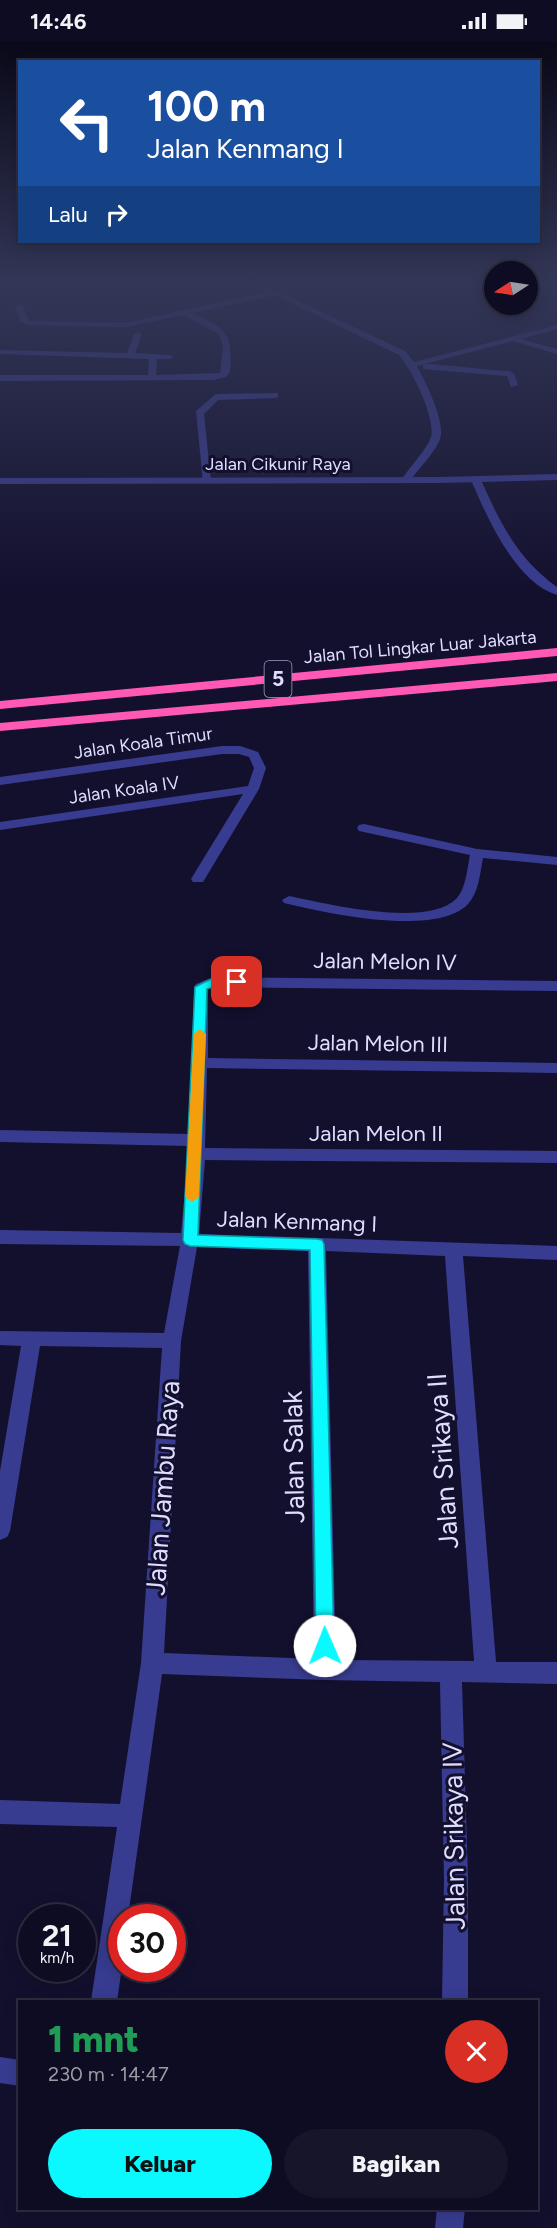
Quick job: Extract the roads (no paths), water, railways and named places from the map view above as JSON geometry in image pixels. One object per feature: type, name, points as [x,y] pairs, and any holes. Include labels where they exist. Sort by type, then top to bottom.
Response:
[{"type":"highway","name":"Jalan Tol Lingkar Luar Jakarta","points":[[0,705],[557,652]]},
{"type":"highway","name":"Jalan Tol Lingkar Luar Jakarta","points":[[0,728],[557,677]]},
{"type":"street","points":[[406,480],[436,438],[435,423],[424,387]]},
{"type":"street","points":[[206,481],[200,412],[216,397],[275,395]]},
{"type":"street","name":"Jalan Cikunir Raya","points":[[0,481],[476,480],[557,477]]},
{"type":"street","points":[[476,480],[509,550],[521,565],[557,592]]},
{"type":"street","name":"Jalan Koala Timur","points":[[0,782],[222,750],[240,750],[254,755],[260,768],[253,789]]},
{"type":"street","points":[[198,879],[253,789]]},
{"type":"street","name":"Jalan Koala IV","points":[[0,826],[253,789]]},
{"type":"street","points":[[364,828],[477,853],[557,861]]},
{"type":"street","points":[[289,900],[362,915],[416,917],[444,913],[463,902],[471,882],[477,853]]},
{"type":"street","name":"Jalan Melon IV","points":[[213,982],[557,986]]},
{"type":"street","name":"Jalan Jambu Raya","points":[[104,2000],[128,1816],[152,1664],[172,1341],[181,1303],[190,1240],[201,987],[213,982]]},
{"type":"street","name":"Jalan Melon III","points":[[199,1064],[557,1068]]},
{"type":"street","name":"Jalan Melon II","points":[[0,1136],[195,1147],[557,1157]]},
{"type":"street","name":"Jalan Kenmang I","points":[[0,1237],[190,1240],[557,1252]]},
{"type":"street","name":"Jalan Salak","points":[[317,1244],[325,1670]]},
{"type":"street","name":"Jalan Srikaya II","points":[[453,1248],[486,1670]]},
{"type":"street","points":[[0,1338],[172,1341]]},
{"type":"street","points":[[0,1531],[32,1338]]},
{"type":"street","points":[[152,1664],[325,1670],[557,1672]]},
{"type":"street","name":"Jalan Srikaya IV","points":[[451,1671],[456,1879],[455,2000]]},
{"type":"street","points":[[0,1812],[128,1816]]},
{"type":"street","points":[[0,2070],[18,2073]]},
{"type":"street","points":[[450,2228],[451,2210]]}]
